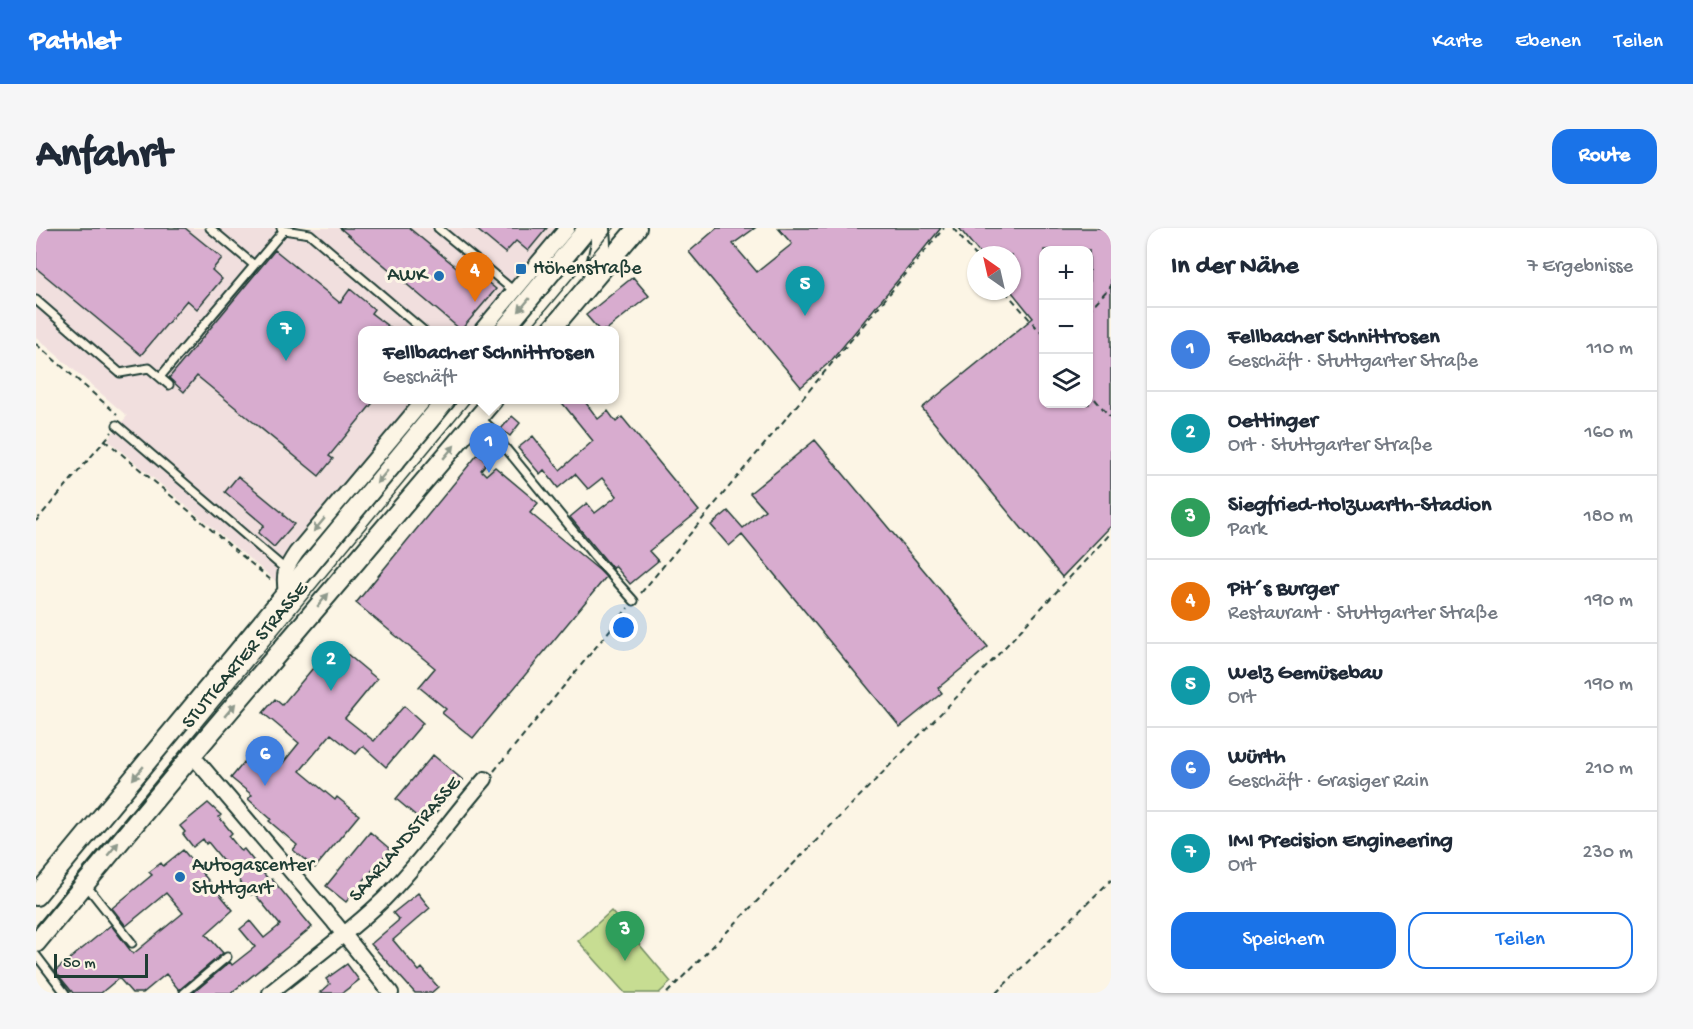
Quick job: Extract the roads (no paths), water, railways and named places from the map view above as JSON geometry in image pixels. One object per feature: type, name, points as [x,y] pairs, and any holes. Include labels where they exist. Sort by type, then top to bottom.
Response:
[{"type":"main road","points":[[506,326],[588,228]]},
{"type":"main road","points":[[593,280],[601,243],[600,228]]},
{"type":"main road","points":[[553,326],[637,228]]},
{"type":"main road","name":"STUTTGARTER STRASSE","points":[[36,896],[442,404]]},
{"type":"main road","name":"STUTTGARTER STRASSE","points":[[36,943],[84,883],[489,404]]},
{"type":"street","points":[[484,326],[567,228]]},
{"type":"street","name":"STUTTGARTER STRASSE","points":[[286,593],[285,568],[420,404]]},
{"type":"street","points":[[192,755],[391,993]]},
{"type":"street","name":"SAARLANDSTRASSE","points":[[270,993],[357,924],[404,878],[485,779]]},
{"type":"lane","points":[[210,228],[254,265]]},
{"type":"lane","points":[[438,228],[514,291]]},
{"type":"lane","points":[[159,377],[283,229],[310,234],[419,326]]},
{"type":"lane","points":[[36,300],[120,373],[149,368],[169,385]]},
{"type":"lane","points":[[478,417],[489,427],[594,556],[634,601]]},
{"type":"lane","points":[[117,425],[285,568]]},
{"type":"lane","points":[[84,883],[132,943]]},
{"type":"lane","points":[[36,955],[65,993]]},
{"type":"lane","points":[[184,993],[227,957]]},
{"type":"tram line","points":[[532,326],[614,228]]},
{"type":"tram line","points":[[36,926],[468,404]]},
{"type":"place","name":"Höhenstraße","points":[[521,269]]},
{"type":"place","name":"AWK","points":[[439,276]]},
{"type":"place","name":"Pit´s Burger","points":[[475,302]]},
{"type":"place","name":"Welz Gemüsebau","points":[[805,316]]},
{"type":"place","name":"IMI Precision Engineering","points":[[286,361]]},
{"type":"place","name":"Fellbacher Schnittrosen","points":[[489,473]]},
{"type":"place","name":"Oettinger","points":[[331,691]]},
{"type":"place","name":"Würth","points":[[265,786]]},
{"type":"place","name":"Autogascenter Stuttgart","points":[[180,877]]},
{"type":"place","name":"Siegfried-Holzwarth-Stadion","points":[[625,961]]}]
